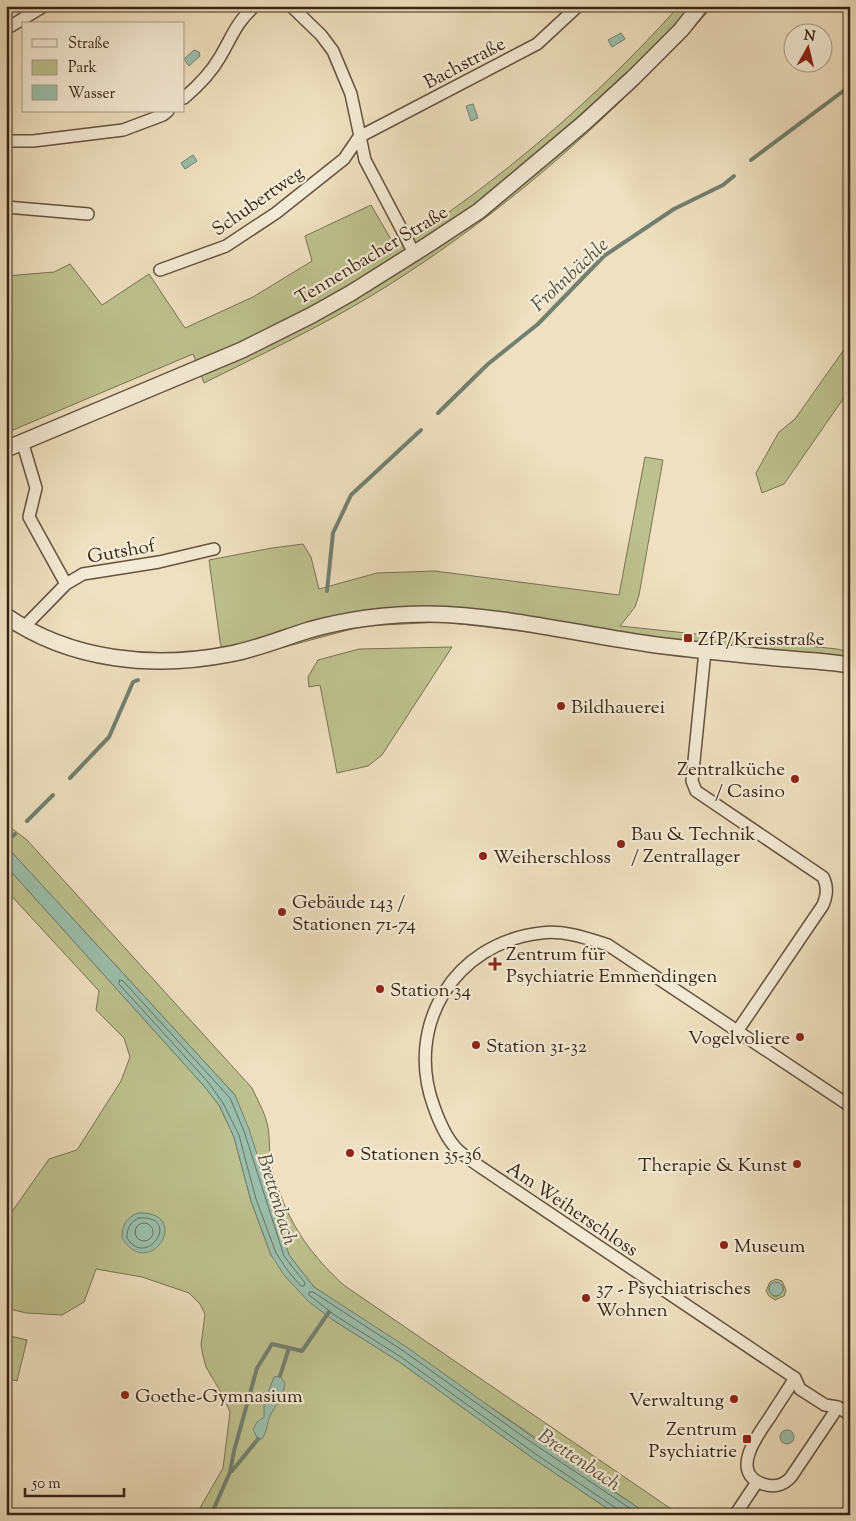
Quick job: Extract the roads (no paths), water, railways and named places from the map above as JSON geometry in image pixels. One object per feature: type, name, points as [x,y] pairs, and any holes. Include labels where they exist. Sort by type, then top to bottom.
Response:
[{"type":"street","points":[[6,28],[44,6]]},
{"type":"street","points":[[185,97],[199,85],[219,59],[235,27],[255,6]]},
{"type":"street","points":[[291,6],[321,35],[333,51],[351,94],[365,160],[414,253]]},
{"type":"street","name":"Bachstraße","points":[[359,137],[537,44],[578,6]]},
{"type":"street","name":"Tennenbacher Straße","points":[[6,449],[242,350],[335,302],[414,253],[479,211],[584,123],[640,72],[681,30],[700,6]]},
{"type":"street","points":[[6,141],[33,141],[123,130],[167,112]]},
{"type":"street","name":"Schubertweg","points":[[160,270],[226,246],[268,219],[344,159],[359,137]]},
{"type":"street","points":[[6,207],[88,214]]},
{"type":"street","points":[[22,441],[36,488],[29,517],[66,584]]},
{"type":"street","name":"Gutshof","points":[[24,627],[66,584],[83,574],[159,562],[214,549]]},
{"type":"street","points":[[6,616],[24,627],[66,646],[85,652],[108,657],[154,661],[180,662],[232,654],[309,630],[361,618],[429,614],[510,622],[705,651],[850,665]]},
{"type":"street","points":[[705,651],[702,700],[692,781],[696,791],[823,877],[827,891],[823,905],[738,1030]]},
{"type":"street","name":"Am Weiherschloss","points":[[850,1106],[608,945],[576,935],[541,933],[516,938],[495,946],[470,962],[444,991],[435,1007],[424,1064],[429,1094],[439,1123],[456,1148],[479,1166],[795,1378],[800,1389],[825,1406],[838,1407],[850,1414]]},
{"type":"street","points":[[795,1378],[751,1447],[747,1466],[750,1475],[757,1482],[776,1486],[786,1483],[838,1407]]},
{"type":"street","points":[[734,1515],[757,1482]]},
{"type":"water","points":[[621,33],[625,39],[612,47],[608,40]]},
{"type":"water","points":[[194,50],[199,52],[200,56],[189,66],[185,58]]},
{"type":"water","points":[[473,104],[478,118],[471,121],[466,106]]},
{"type":"water","points":[[193,155],[197,161],[185,169],[181,163]]},
{"type":"water","points":[[6,846],[235,1095],[249,1129],[289,1255],[314,1287],[408,1348],[531,1436],[649,1515],[617,1515],[534,1459],[398,1361],[333,1320],[309,1302],[284,1275],[271,1255],[251,1201],[234,1137],[219,1105],[6,866]]},
{"type":"water","points":[[138,1213],[155,1215],[163,1222],[165,1232],[162,1242],[154,1249],[144,1253],[133,1250],[122,1238],[125,1222]]},
{"type":"water","points":[[776,1282],[781,1284],[783,1289],[781,1294],[776,1296],[771,1294],[769,1289],[771,1284]]},
{"type":"water","points":[[280,1376],[285,1383],[283,1393],[270,1416],[264,1436],[262,1439],[258,1439],[253,1430],[257,1422],[264,1417],[264,1403],[274,1377]]},
{"type":"water","points":[[787,1430],[792,1432],[794,1437],[792,1442],[787,1444],[782,1442],[780,1437],[782,1432]]},
{"type":"waterway","name":"Frohnbächle","points":[[751,160],[850,86]]},
{"type":"waterway","name":"Frohnbächle","points":[[438,413],[488,364],[538,324],[604,256],[674,209],[723,185],[734,176]]},
{"type":"waterway","name":"Frohnbächle","points":[[327,591],[333,533],[351,495],[421,430]]},
{"type":"waterway","name":"Frohnbächle","points":[[70,778],[109,737],[133,682],[138,680]]},
{"type":"waterway","name":"Frohnbächle","points":[[27,821],[53,795]]},
{"type":"waterway","name":"Frohnbächle","points":[[6,842],[15,834]]},
{"type":"waterway","points":[[211,1515],[230,1472],[257,1368],[272,1344],[302,1351],[329,1312]]},
{"type":"waterway","points":[[280,1376],[289,1348]]},
{"type":"waterway","points":[[232,1471],[258,1439]]},
{"type":"place","name":"ZfP/Kreisstraße","points":[[688,638]]},
{"type":"place","name":"Bildhauerei","points":[[561,706]]},
{"type":"place","name":"Zentralküche / Casino","points":[[795,779]]},
{"type":"place","name":"Bau & Technik / Zentrallager","points":[[621,844]]},
{"type":"place","name":"Weiherschloss","points":[[483,856]]},
{"type":"place","name":"Gebäude 143 / Stationen 71-74","points":[[282,912]]},
{"type":"place","name":"Zentrum für Psychiatrie Emmendingen","points":[[495,964]]},
{"type":"place","name":"Station 34","points":[[380,989]]},
{"type":"place","name":"Vogelvoliere","points":[[800,1037]]},
{"type":"place","name":"Station 31-32","points":[[476,1045]]},
{"type":"place","name":"Stationen 35-36","points":[[350,1153]]},
{"type":"place","name":"Therapie & Kunst","points":[[797,1164]]},
{"type":"place","name":"Museum","points":[[724,1245]]},
{"type":"place","name":"37 - Psychiatrisches Wohnen","points":[[586,1298]]},
{"type":"place","name":"Goethe-Gymnasium","points":[[125,1395]]},
{"type":"place","name":"Verwaltung","points":[[734,1399]]},
{"type":"place","name":"Zentrum Psychiatrie","points":[[747,1439]]},
{"type":"water label","name":"Brettenbach","points":[[278,1199]]},
{"type":"water label","name":"Brettenbach","points":[[580,1459]]}]
